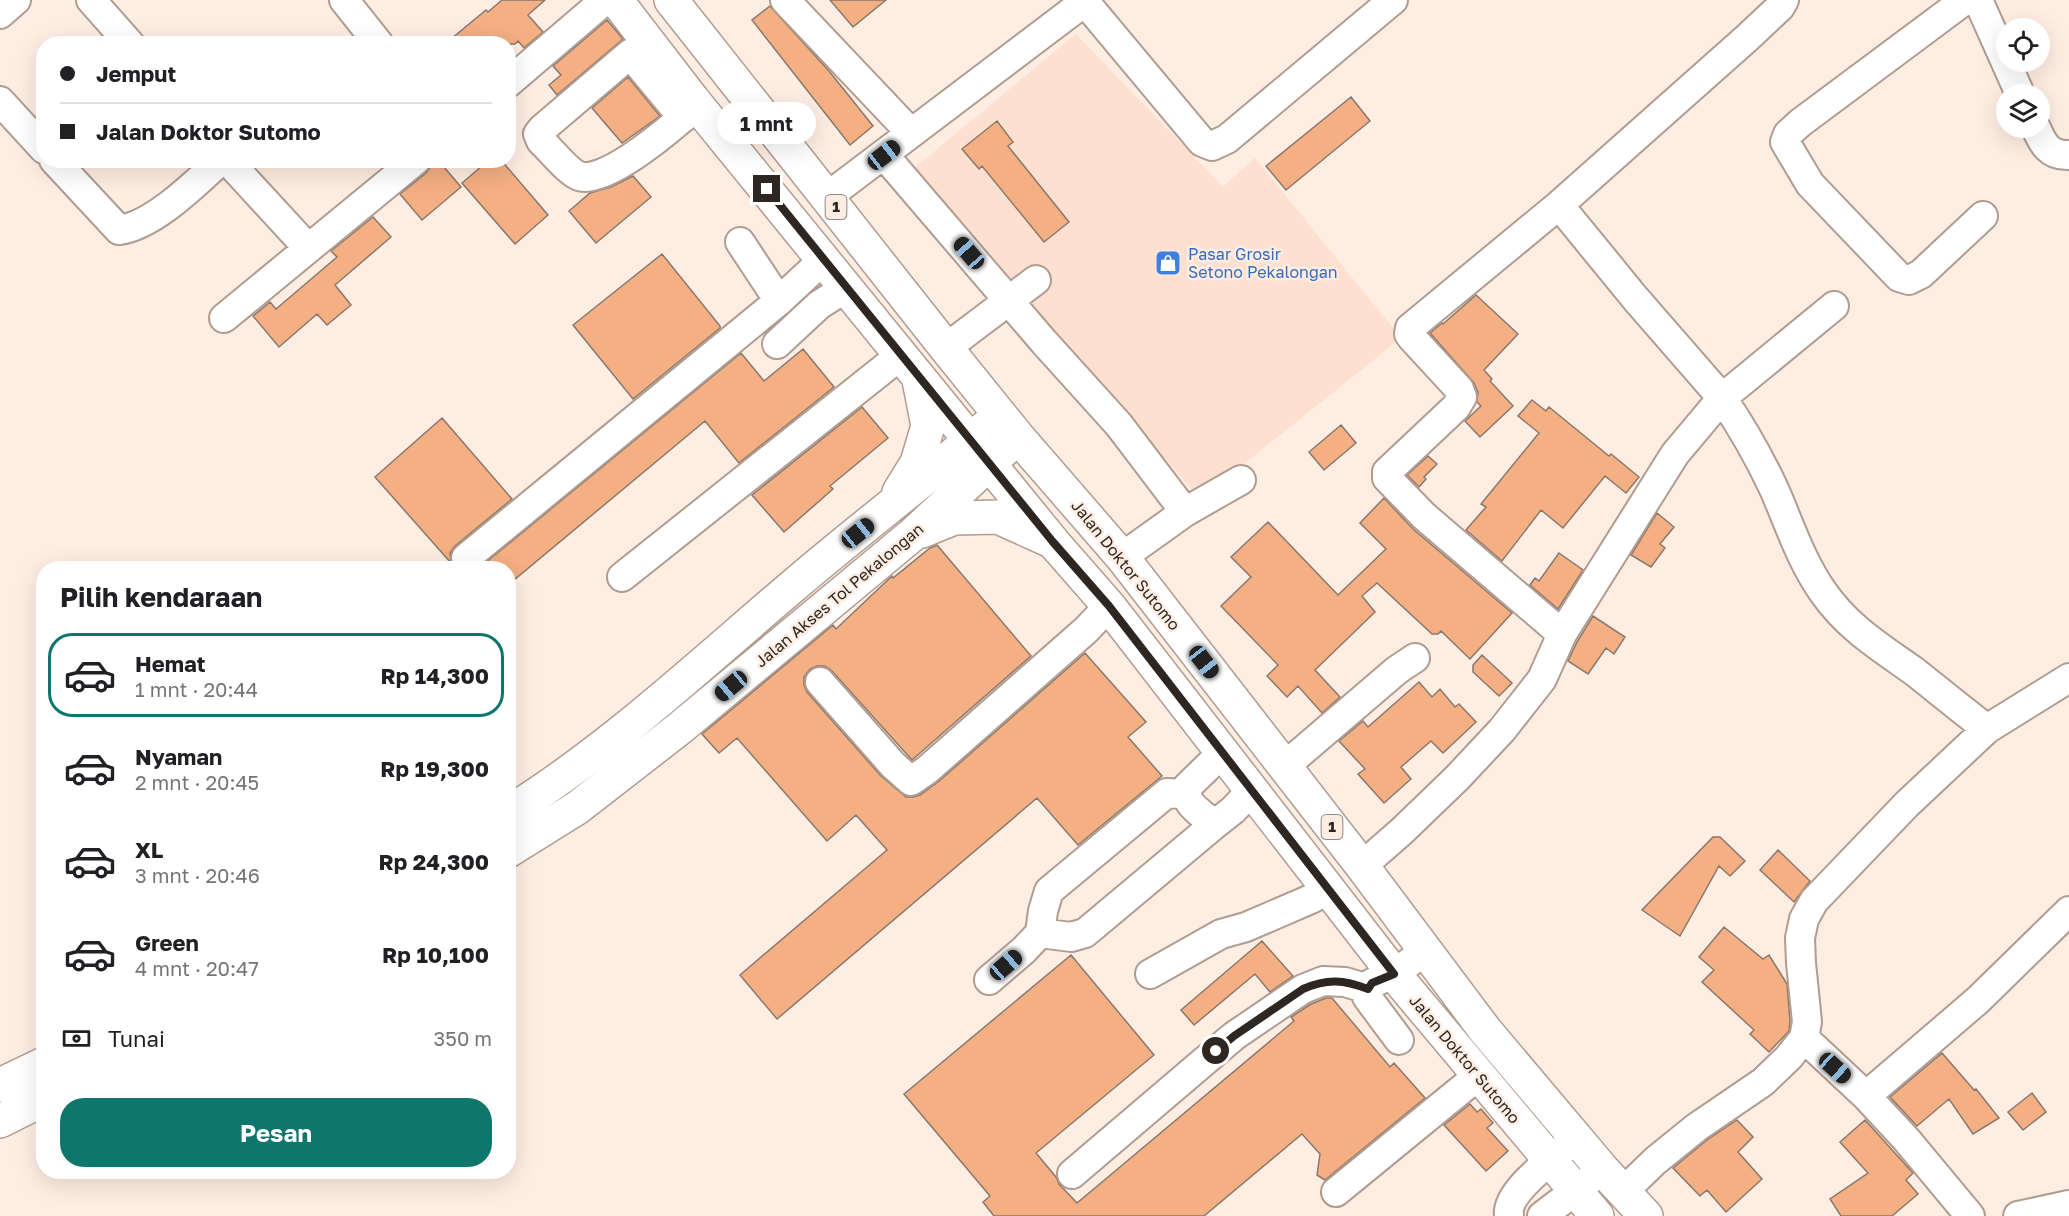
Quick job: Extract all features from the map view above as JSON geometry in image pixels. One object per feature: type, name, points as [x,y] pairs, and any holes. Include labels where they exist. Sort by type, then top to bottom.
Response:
[{"type":"highway","name":"Jalan Doktor Sutomo","points":[[616,0],[639,49],[690,112],[847,287],[1053,542],[1109,606],[1223,752],[1329,889],[1381,982],[1479,1075],[1598,1216]]},
{"type":"highway","name":"Jalan Doktor Sutomo","points":[[683,5],[827,197],[946,348],[1122,557],[1362,866],[1485,1030],[1613,1181],[1646,1216]]},
{"type":"highway","points":[[890,507],[917,463],[928,426],[910,366]]},
{"type":"highway","name":"Jalan Akses Tol Pekalongan","points":[[516,846],[577,808],[680,728],[912,535],[980,451],[1009,425]]},
{"type":"highway","name":"Jalan Akses Tol Pekalongan","points":[[516,808],[565,776],[662,698],[890,507],[980,451]]},
{"type":"highway","points":[[912,535],[954,518],[998,517],[1053,542]]},
{"type":"highway","points":[[0,1085],[36,1068]]},
{"type":"highway","points":[[0,1121],[36,1103]]},
{"type":"street","points":[[0,14],[16,0]]},
{"type":"street","points":[[92,0],[123,36]]},
{"type":"street","points":[[344,0],[373,36]]},
{"type":"street","points":[[516,76],[605,0]]},
{"type":"street","points":[[785,0],[911,133]]},
{"type":"street","points":[[827,197],[1086,1],[1202,142],[1212,146],[1227,139],[1393,0]]},
{"type":"street","points":[[1562,634],[1424,516],[1387,478],[1387,472],[1456,407],[1462,397],[1459,389],[1408,334],[1410,328],[1559,206],[1780,7],[1784,0]]},
{"type":"street","points":[[1965,0],[1800,123],[1788,135],[1785,142],[1810,184],[1899,277],[1909,280],[1921,274],[1983,216]]},
{"type":"street","points":[[1978,0],[2016,84]]},
{"type":"street","points":[[639,49],[542,129],[538,134],[541,141],[577,176],[585,177],[598,174],[637,156],[690,112]]},
{"type":"street","points":[[0,101],[36,140]]},
{"type":"street","points":[[2041,138],[2051,153],[2069,155]]},
{"type":"street","points":[[884,155],[1119,425],[1185,512]]},
{"type":"street","points":[[61,168],[119,230],[132,228],[162,210],[212,168]]},
{"type":"street","points":[[234,168],[308,249]]},
{"type":"street","points":[[224,318],[406,168]]},
{"type":"street","points":[[1559,206],[1722,398],[1744,429],[1777,496],[1806,563],[1822,592],[1847,622],[1868,640],[1914,672],[1987,729]]},
{"type":"street","points":[[740,242],[779,301]]},
{"type":"street","points":[[466,558],[779,301],[823,260]]},
{"type":"street","points":[[946,348],[1036,280]]},
{"type":"street","points":[[777,344],[819,305],[847,287]]},
{"type":"street","points":[[1362,866],[1457,778],[1502,730],[1542,679],[1562,634],[1676,454],[1722,398],[1834,306]]},
{"type":"street","points":[[622,577],[910,366]]},
{"type":"street","points":[[1122,557],[1185,512],[1241,480]]},
{"type":"street","points":[[820,682],[893,765],[911,781],[927,770],[1086,630],[1109,606]]},
{"type":"street","points":[[1285,766],[1414,658]]},
{"type":"street","points":[[1542,1216],[1575,1190],[1613,1181],[1655,1161],[1697,1127],[1762,1082],[1789,1057],[1804,1038],[1807,1022],[1800,938],[1804,919],[1814,901],[1899,812],[1987,729],[2069,678]]},
{"type":"street","points":[[1214,825],[1188,801],[1185,794],[1187,787],[1223,752]]},
{"type":"street","points":[[1040,933],[1071,937],[1085,933],[1233,810],[1252,790]]},
{"type":"street","points":[[989,980],[1040,933],[1049,891],[1167,793],[1185,794]]},
{"type":"street","points":[[1150,974],[1221,934],[1246,927],[1329,889]]},
{"type":"street","points":[[1866,1096],[1978,999],[2069,911]]},
{"type":"street","points":[[1399,1040],[1367,997],[1381,982],[1426,950]]},
{"type":"street","points":[[1072,1174],[1234,1036],[1303,989],[1323,981],[1381,982]]},
{"type":"street","points":[[1804,1038],[1866,1096],[1906,1139],[1970,1216]]},
{"type":"street","points":[[1336,1192],[1479,1075]]},
{"type":"street","points":[[1509,1216],[1508,1210],[1513,1197],[1576,1138]]},
{"type":"street","points":[[2018,1216],[2069,1204]]},
{"type":"shaded area","name":"Pasar Grosir Setono Pekalongan","points":[[1076,34],[1223,187],[1255,158],[1401,338],[1200,499],[913,169]]},
{"type":"building","points":[[502,0],[545,0],[528,15],[543,32],[524,48],[518,41],[516,43],[516,36],[455,36],[486,10],[488,12]]},
{"type":"building","points":[[830,0],[886,0],[853,27]]},
{"type":"building","points":[[770,6],[829,71],[873,126],[850,145],[752,20]]},
{"type":"building","points":[[607,20],[623,39],[557,95],[549,85],[561,75],[553,66]]},
{"type":"building","points":[[628,77],[660,116],[622,143],[592,108]]},
{"type":"building","points":[[1351,97],[1370,121],[1286,190],[1266,166]]},
{"type":"building","points":[[997,121],[1013,142],[1008,146],[1069,222],[1044,242],[982,166],[979,169],[962,149]]},
{"type":"building","points":[[430,168],[445,168],[461,187],[422,220],[400,194]]},
{"type":"building","points":[[480,168],[508,168],[548,215],[515,244],[462,183]]},
{"type":"building","points":[[633,176],[651,197],[596,243],[569,211],[590,193],[611,187]]},
{"type":"building","points":[[373,217],[391,237],[335,285],[351,305],[327,325],[317,314],[279,347],[253,316],[270,302],[276,309],[337,257],[331,251]]},
{"type":"building","points":[[662,254],[720,328],[633,399],[573,325]]},
{"type":"building","points":[[1476,295],[1518,334],[1484,370],[1492,379],[1490,381],[1513,406],[1480,437],[1465,421],[1481,406],[1477,402],[1478,392],[1474,383],[1430,333]]},
{"type":"building","points":[[803,349],[834,387],[739,463],[705,421],[516,578],[516,561],[488,561],[741,353],[764,381]]},
{"type":"building","points":[[1532,400],[1546,411],[1549,407],[1609,456],[1611,454],[1639,477],[1626,493],[1605,476],[1563,528],[1541,510],[1502,561],[1466,530],[1486,507],[1481,504],[1539,433],[1518,416]]},
{"type":"building","points":[[862,407],[888,438],[830,486],[833,489],[784,532],[752,495]]},
{"type":"building","points":[[442,418],[512,499],[455,546],[450,553],[449,561],[375,477]]},
{"type":"building","points":[[1341,425],[1356,443],[1324,470],[1309,452]]},
{"type":"building","points":[[1428,456],[1437,464],[1424,477],[1426,479],[1419,487],[1407,475]]},
{"type":"building","points":[[1384,498],[1413,529],[1512,613],[1470,659],[1441,631],[1438,634],[1432,634],[1377,583],[1362,596],[1375,612],[1315,670],[1340,697],[1322,713],[1298,686],[1287,697],[1267,676],[1278,665],[1221,606],[1251,577],[1231,557],[1268,522],[1338,595],[1386,549],[1360,523]]},
{"type":"building","points":[[1657,513],[1674,527],[1660,544],[1665,548],[1651,567],[1631,555]]},
{"type":"building","points":[[937,545],[1031,656],[912,760],[832,671],[825,666],[810,669],[804,677],[807,692],[881,776],[906,797],[920,795],[938,782],[1085,653],[1146,722],[1128,737],[1162,776],[1078,845],[1037,798],[777,1019],[740,975],[887,850],[856,815],[827,841],[737,738],[719,753],[702,734],[833,625],[836,629],[892,576],[893,578],[930,548]]},
{"type":"building","points":[[1559,553],[1583,570],[1558,609],[1530,585],[1535,578],[1539,581]]},
{"type":"building","points":[[1593,616],[1625,637],[1614,654],[1606,648],[1588,674],[1568,661]]},
{"type":"building","points":[[1482,655],[1512,683],[1499,696],[1473,672],[1473,665]]},
{"type":"building","points":[[1419,682],[1432,697],[1440,689],[1455,707],[1459,704],[1476,722],[1443,753],[1431,741],[1401,767],[1411,779],[1384,803],[1358,774],[1365,769],[1339,741],[1363,721],[1368,727]]},
{"type":"building","points":[[1713,837],[1720,837],[1745,861],[1730,876],[1719,866],[1680,936],[1642,910]]},
{"type":"building","points":[[1778,850],[1810,881],[1794,902],[1760,870]]},
{"type":"building","points":[[1724,927],[1763,959],[1769,955],[1787,984],[1789,1031],[1769,1052],[1750,1034],[1754,1030],[1702,982],[1714,970],[1699,957]]},
{"type":"building","points":[[1262,941],[1293,976],[1270,992],[1255,974],[1194,1025],[1181,1010]]},
{"type":"building","points":[[1071,955],[1154,1055],[1036,1153],[1059,1184],[1077,1203],[1294,1021],[1291,1017],[1311,1004],[1326,998],[1332,998],[1390,1067],[1394,1063],[1425,1098],[1325,1180],[1317,1175],[1320,1154],[1302,1134],[1204,1216],[994,1216],[983,1202],[990,1196],[904,1094]]},
{"type":"building","points":[[1942,1053],[1974,1090],[1976,1089],[1999,1118],[1973,1134],[1949,1099],[1917,1126],[1890,1097]]},
{"type":"building","points":[[2032,1093],[2046,1112],[2023,1130],[2008,1112]]},
{"type":"building","points":[[1470,1104],[1477,1112],[1481,1109],[1493,1123],[1487,1128],[1508,1151],[1486,1171],[1444,1125]]},
{"type":"building","points":[[1737,1120],[1753,1137],[1738,1152],[1762,1179],[1726,1212],[1707,1190],[1700,1196],[1673,1168],[1707,1140]]},
{"type":"building","points":[[1865,1120],[1913,1173],[1906,1180],[1918,1194],[1892,1216],[1841,1216],[1830,1199],[1868,1173],[1840,1142]]},
{"type":"place","name":"Pasar Grosir Setono Pekalongan","points":[[1168,263]]},
{"type":"route","points":[[767,189],[1053,542],[1109,606],[1394,974],[1372,983],[1368,989],[1345,982],[1323,981],[1314,984],[1303,989],[1234,1036],[1216,1051]]}]
